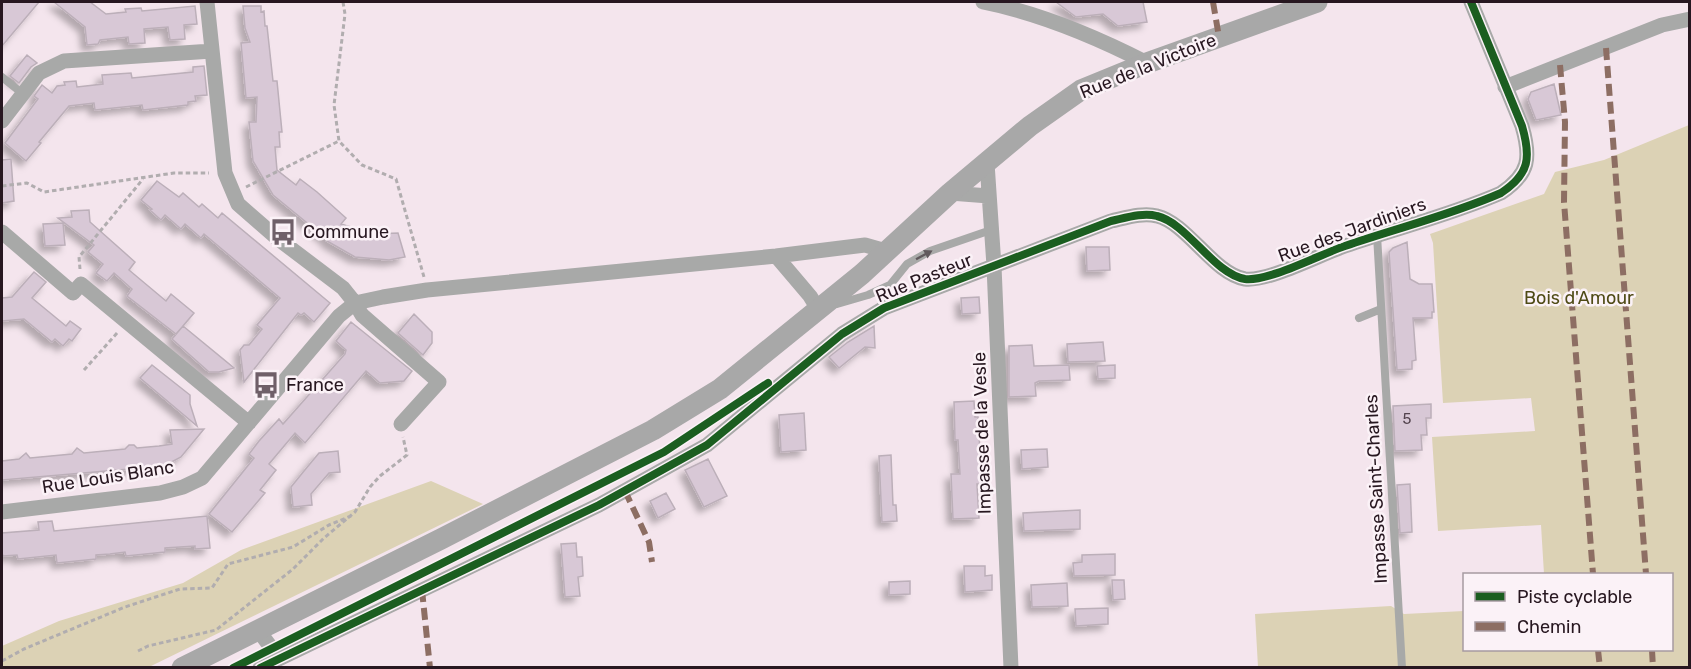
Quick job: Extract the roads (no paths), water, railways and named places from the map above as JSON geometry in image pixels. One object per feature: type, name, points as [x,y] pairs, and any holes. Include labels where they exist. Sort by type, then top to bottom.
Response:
[{"type":"street","points":[[207,2],[225,173],[238,204],[277,238],[343,288],[370,323],[439,382],[401,424]]},
{"type":"street","points":[[983,2],[1012,8],[1033,9],[1147,63]]},
{"type":"street","name":"Rue de la Victoire","points":[[182,668],[653,430],[720,389],[818,309],[1030,126],[1081,90],[1147,63],[1315,2]]},
{"type":"street","name":"Rue des Jardiniers","points":[[1112,221],[1140,215],[1157,216],[1171,223],[1232,274],[1252,279],[1501,193],[1515,182],[1525,166],[1528,147],[1522,126],[1471,2]]},
{"type":"street","points":[[1505,87],[1653,28],[1689,19]]},
{"type":"street","points":[[2,121],[39,73],[64,61],[212,51]]},
{"type":"street","name":"Impasse de la Vesle","points":[[987,163],[994,266],[1011,668]]},
{"type":"street","points":[[950,194],[989,196]]},
{"type":"street","name":"Rue Pasteur","points":[[260,668],[599,505],[707,445],[842,334],[884,308],[1112,221]]},
{"type":"street","points":[[2,232],[73,293],[81,284],[249,423]]},
{"type":"street","points":[[356,303],[427,290],[866,245],[886,251]]},
{"type":"street","points":[[776,256],[810,296],[818,309]]},
{"type":"street","name":"Rue Louis Blanc","points":[[2,512],[160,493],[183,487],[202,478],[339,316],[356,303]]},
{"type":"street","points":[[258,630],[279,658]]},
{"type":"lane","points":[[2,77],[23,94]]},
{"type":"lane","points":[[818,309],[868,295],[890,285],[908,264],[930,251],[992,230]]},
{"type":"lane","name":"Impasse Saint-Charles","points":[[1377,236],[1402,668]]},
{"type":"lane","points":[[1359,318],[1381,309]]},
{"type":"place","name":"Commune","points":[[283,232]]},
{"type":"place","name":"France","points":[[266,385]]},
{"type":"park label","name":"Bois d'Amour","points":[[1579,298]]}]
